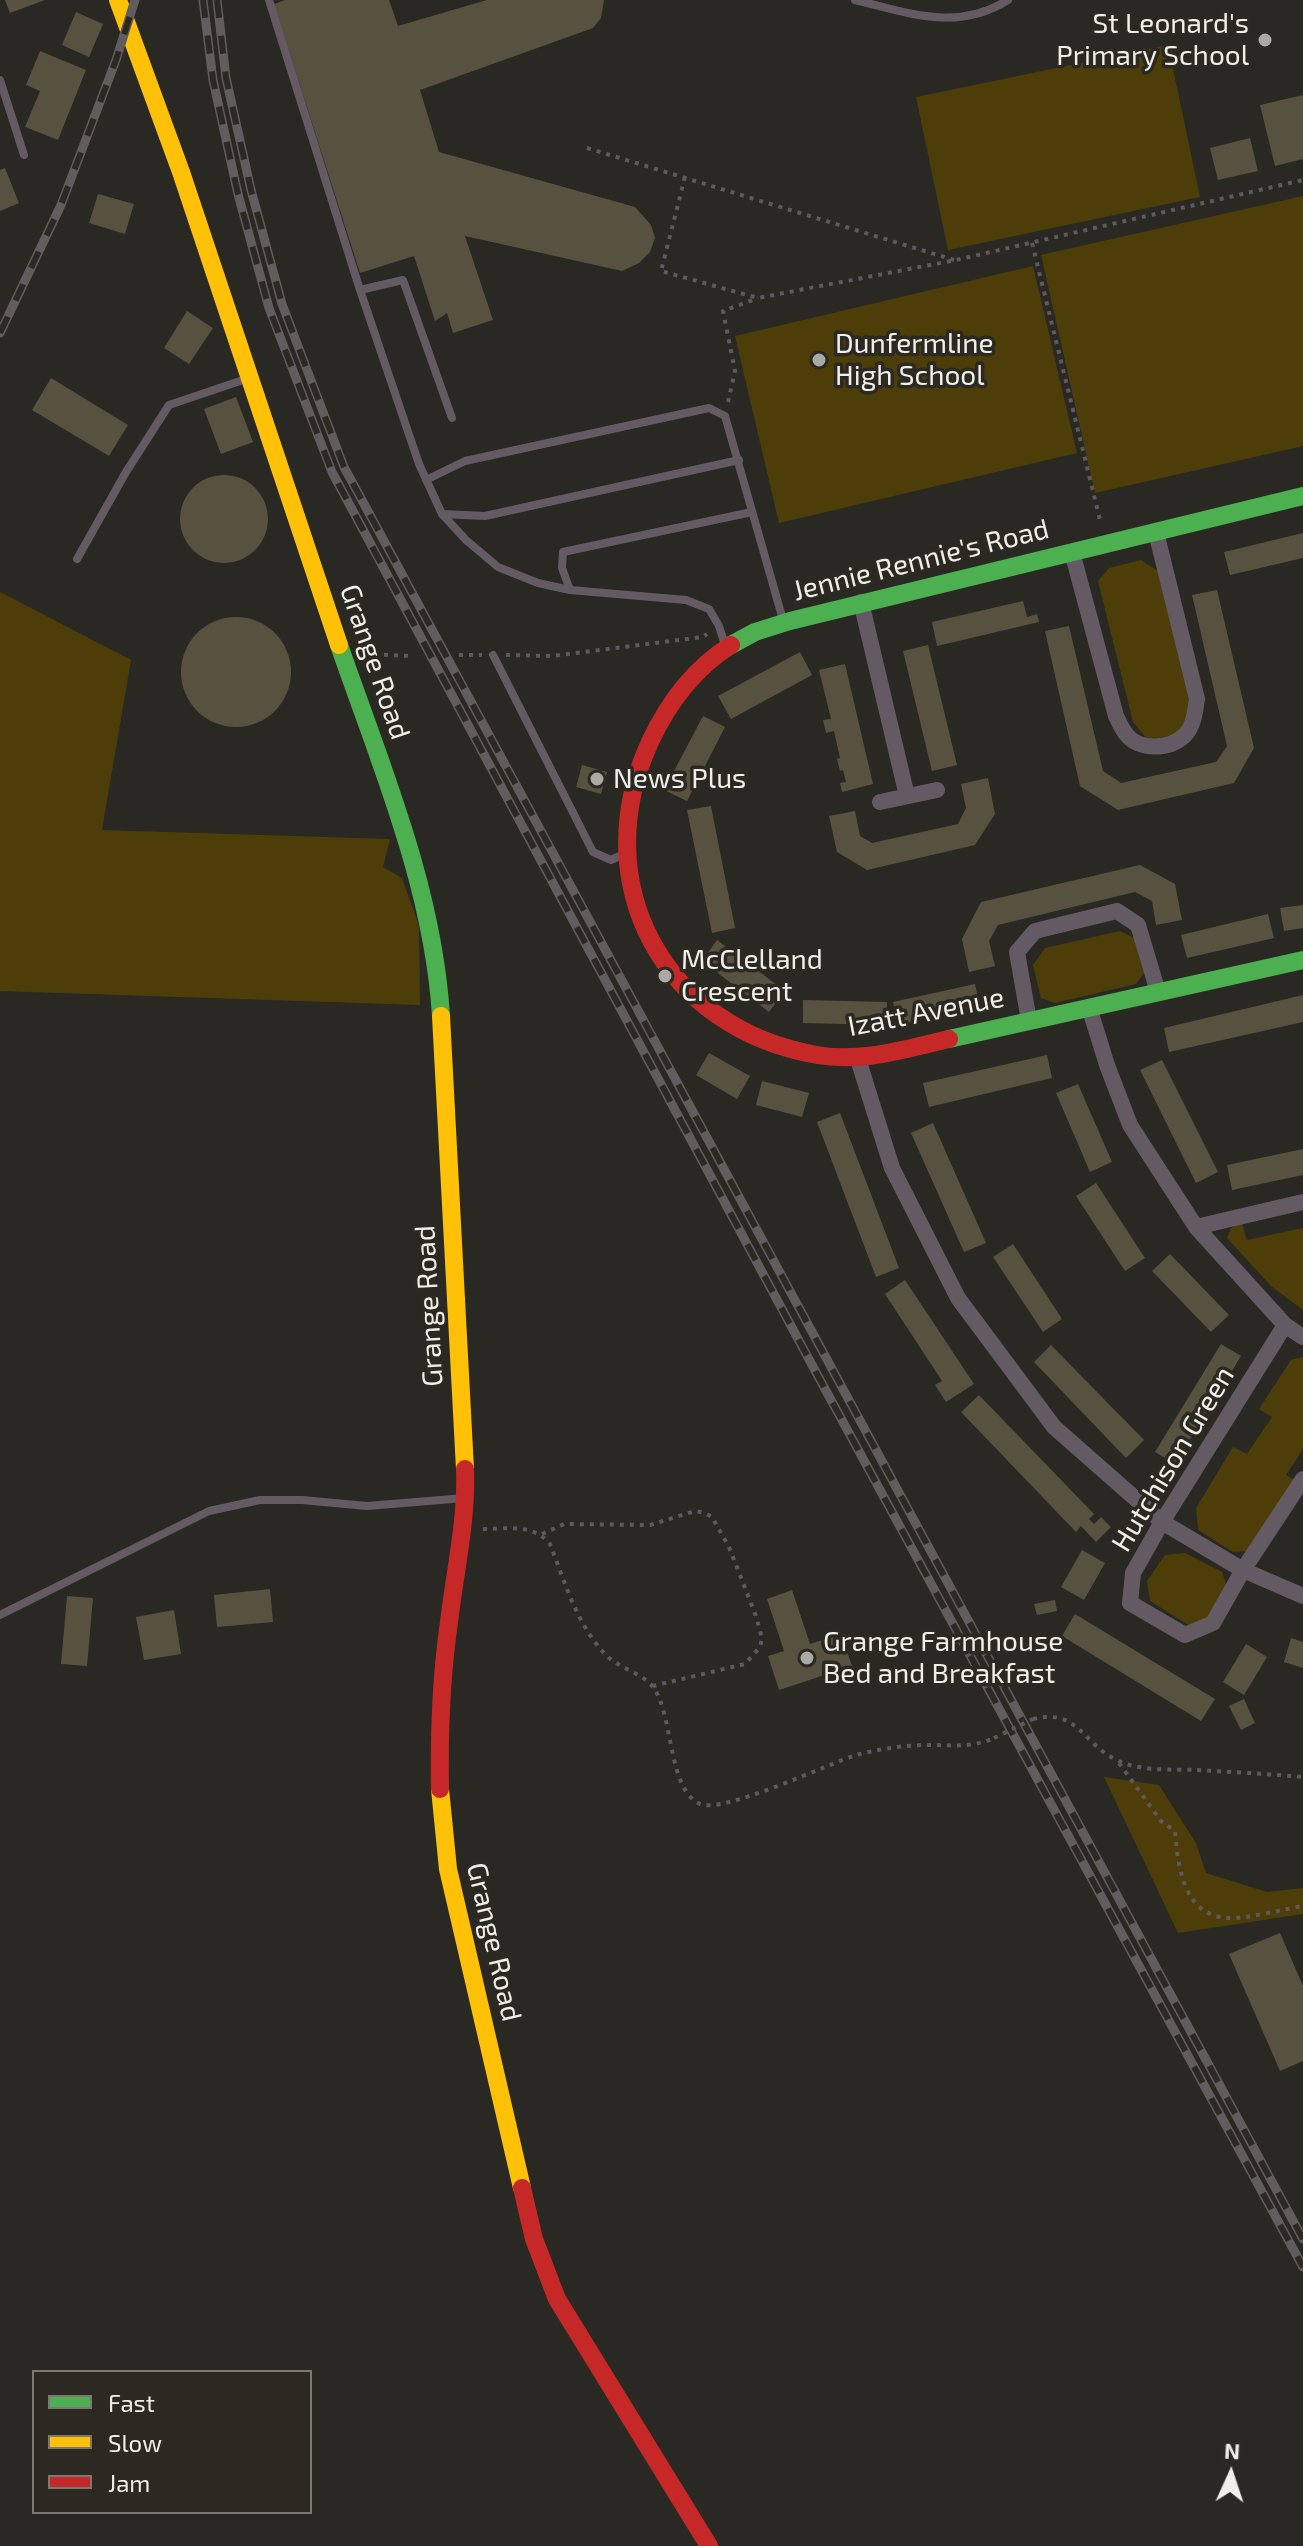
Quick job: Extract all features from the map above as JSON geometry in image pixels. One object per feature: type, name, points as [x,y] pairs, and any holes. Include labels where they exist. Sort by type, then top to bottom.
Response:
[{"type":"street","name":"Grange Road","points":[[118,0],[181,172],[407,840],[429,925],[440,1000],[466,1498],[439,1718],[440,1800],[448,1869],[534,2239],[557,2299],[709,2546]]},
{"type":"street","name":"Jennie Rennie's Road","points":[[783,622],[1303,496]]},
{"type":"street","name":"Jennie Rennie's Road","points":[[1072,552],[1116,716],[1127,736],[1144,747],[1166,745],[1184,736],[1195,717],[1197,699],[1156,532]]},
{"type":"street","points":[[861,602],[907,796]]},
{"type":"street","name":"Izatt Avenue","points":[[783,622],[747,636],[686,683],[659,721],[642,754],[627,819],[625,853],[632,894],[645,929],[665,964],[693,994],[726,1021],[770,1042],[813,1055],[858,1059],[1303,960]]},
{"type":"street","points":[[880,802],[937,790]]},
{"type":"street","points":[[1029,1021],[1017,952],[1035,931],[1117,911],[1138,925],[1158,992]]},
{"type":"street","points":[[1089,1007],[1130,1125],[1196,1227],[1285,1325],[1303,1337]]},
{"type":"street","points":[[858,1059],[892,1168],[958,1298],[1054,1427],[1162,1522],[1243,1570],[1303,1596]]},
{"type":"street","points":[[1196,1227],[1303,1202]]},
{"type":"street","name":"Hutchison Green","points":[[1285,1325],[1133,1573],[1130,1603],[1185,1635],[1213,1623],[1243,1570],[1303,1479]]},
{"type":"lane","points":[[269,0],[360,290],[419,464],[442,514],[498,567],[538,583],[570,590],[686,600],[709,609],[727,649]]},
{"type":"lane","points":[[855,0],[946,19],[984,11],[1008,0]]},
{"type":"lane","points":[[0,80],[24,155]]},
{"type":"lane","points":[[360,290],[403,280],[452,418]]},
{"type":"lane","points":[[77,559],[126,472],[169,405],[249,378]]},
{"type":"lane","points":[[426,480],[465,461],[709,408],[725,416],[783,622]]},
{"type":"lane","points":[[442,514],[485,516],[739,460]]},
{"type":"lane","points":[[570,590],[562,568],[563,552],[752,512]]},
{"type":"lane","points":[[493,655],[593,852],[611,860],[625,853]]},
{"type":"lane","points":[[0,1615],[209,1511],[260,1500],[367,1506],[466,1498]]},
{"type":"path","points":[[587,148],[956,260]]},
{"type":"path","points":[[685,177],[661,271],[758,298]]},
{"type":"path","points":[[725,416],[735,371],[723,311],[758,298],[956,260],[1303,180]]},
{"type":"path","points":[[1032,243],[1106,544]]},
{"type":"path","points":[[459,655],[552,656],[703,637],[719,626]]},
{"type":"path","points":[[360,653],[413,656]]},
{"type":"path","points":[[542,1534],[564,1524],[650,1525],[695,1511],[712,1517],[729,1547],[756,1616],[762,1638],[760,1647],[745,1664],[653,1686]]},
{"type":"path","points":[[463,1529],[533,1530],[542,1534],[550,1544],[583,1626],[609,1658],[653,1686],[666,1717],[676,1770],[686,1790],[700,1804],[715,1805],[766,1790],[856,1755],[888,1748],[970,1746],[1048,1715],[1069,1720],[1093,1745],[1118,1761],[1144,1767],[1303,1777]]},
{"type":"path","points":[[1118,1761],[1161,1821],[1175,1831],[1178,1860],[1189,1897],[1203,1909],[1228,1918],[1303,1906]]},
{"type":"shaded area","points":[[1168,45],[1200,197],[948,250],[916,97]]},
{"type":"shaded area","points":[[1303,196],[1303,446],[1095,493],[1041,255]]},
{"type":"shaded area","points":[[1033,266],[1077,453],[779,523],[735,336]]},
{"type":"shaded area","points":[[1141,560],[1158,571],[1192,712],[1180,734],[1148,740],[1133,722],[1098,581],[1109,568]]},
{"type":"shaded area","points":[[0,592],[131,660],[102,830],[390,839],[383,867],[402,878],[419,926],[420,1005],[0,991]]},
{"type":"shaded area","points":[[1120,931],[1134,938],[1144,973],[1136,984],[1055,1003],[1041,998],[1033,965],[1045,948]]},
{"type":"shaded area","points":[[1242,1223],[1247,1240],[1303,1228],[1303,1310],[1271,1286],[1227,1238],[1231,1228]]},
{"type":"shaded area","points":[[1303,1357],[1303,1449],[1286,1475],[1296,1481],[1251,1551],[1233,1552],[1198,1530],[1196,1508],[1233,1447],[1247,1454],[1272,1417],[1259,1409],[1291,1360]]},
{"type":"shaded area","points":[[1185,1553],[1222,1572],[1228,1589],[1210,1619],[1190,1626],[1150,1601],[1147,1581],[1165,1555]]},
{"type":"shaded area","points":[[1104,1777],[1159,1785],[1196,1843],[1206,1873],[1267,1892],[1303,1888],[1303,1914],[1178,1933]]},
{"type":"building","points":[[5,0],[45,0],[10,13]]},
{"type":"building","points":[[285,0],[389,0],[398,26],[487,0],[604,0],[601,18],[593,28],[420,90],[439,152],[635,207],[651,225],[655,238],[650,252],[639,263],[622,271],[465,236],[493,320],[453,333],[447,313],[435,321],[414,256],[360,273],[274,4]]},
{"type":"building","points":[[76,12],[103,24],[89,57],[62,45]]},
{"type":"building","points":[[40,51],[86,70],[58,140],[25,127],[40,91],[26,85]]},
{"type":"building","points":[[1303,95],[1303,159],[1275,166],[1260,105]]},
{"type":"building","points":[[1250,138],[1258,171],[1218,180],[1210,148]]},
{"type":"building","points":[[5,168],[19,203],[0,211],[0,170]]},
{"type":"building","points":[[98,194],[134,204],[125,234],[89,223]]},
{"type":"building","points":[[187,311],[213,328],[189,364],[164,348]]},
{"type":"building","points":[[51,378],[128,425],[109,456],[32,410]]},
{"type":"building","points":[[236,397],[253,442],[221,454],[204,409]]},
{"type":"building","points":[[224,475],[241,479],[255,488],[264,502],[268,519],[264,536],[255,550],[241,559],[224,563],[207,559],[193,550],[184,536],[180,519],[184,502],[193,488],[207,479]]},
{"type":"building","points":[[1303,533],[1303,558],[1230,575],[1224,552]]},
{"type":"building","points":[[1217,590],[1254,748],[1234,783],[1118,810],[1080,786],[1045,631],[1069,626],[1103,771],[1121,783],[1216,762],[1227,746],[1192,595]]},
{"type":"building","points":[[1023,601],[1027,617],[1037,614],[1039,622],[937,646],[932,622]]},
{"type":"building","points":[[236,617],[257,621],[275,633],[287,651],[291,672],[287,693],[275,711],[257,723],[236,727],[215,723],[197,711],[185,693],[181,672],[185,651],[197,633],[215,621]]},
{"type":"building","points":[[928,645],[957,765],[932,771],[903,651]]},
{"type":"building","points":[[800,652],[812,675],[731,719],[718,696]]},
{"type":"building","points":[[845,664],[873,784],[842,792],[840,783],[846,782],[837,759],[840,758],[834,731],[826,733],[823,720],[831,719],[819,670]]},
{"type":"building","points":[[703,716],[725,727],[687,801],[664,790]]},
{"type":"building","points":[[582,765],[607,772],[601,794],[576,787]]},
{"type":"building","points":[[988,778],[995,814],[975,845],[867,870],[837,852],[829,816],[855,811],[860,836],[872,843],[958,824],[966,808],[961,784]]},
{"type":"building","points":[[711,806],[735,928],[712,933],[687,810]]},
{"type":"building","points":[[1140,865],[1175,884],[1182,920],[1156,925],[1152,901],[1135,892],[998,925],[989,941],[995,966],[969,972],[962,939],[981,902]]},
{"type":"building","points":[[1303,905],[1303,928],[1284,931],[1280,908]]},
{"type":"building","points":[[1268,914],[1274,938],[1187,958],[1181,935]]},
{"type":"building","points":[[717,940],[785,991],[769,1012],[702,961]]},
{"type":"building","points":[[975,984],[980,1007],[898,1025],[893,1002]]},
{"type":"building","points":[[1303,995],[1303,1022],[1169,1052],[1164,1028]]},
{"type":"building","points":[[803,1000],[887,1002],[886,1025],[803,1023]]},
{"type":"building","points":[[709,1053],[750,1076],[737,1099],[696,1075]]},
{"type":"building","points":[[1047,1055],[1052,1078],[929,1107],[923,1083]]},
{"type":"building","points":[[1162,1060],[1218,1172],[1196,1183],[1140,1070]]},
{"type":"building","points":[[762,1081],[809,1093],[802,1117],[756,1105]]},
{"type":"building","points":[[1078,1084],[1112,1162],[1090,1172],[1056,1093]]},
{"type":"building","points":[[840,1113],[899,1268],[876,1277],[817,1122]]},
{"type":"building","points":[[933,1123],[986,1243],[964,1252],[911,1133]]},
{"type":"building","points":[[1303,1149],[1303,1175],[1232,1190],[1227,1165]]},
{"type":"building","points":[[1096,1183],[1145,1258],[1125,1271],[1076,1196]]},
{"type":"building","points":[[1013,1244],[1062,1319],[1043,1332],[993,1257]]},
{"type":"building","points":[[1170,1254],[1229,1315],[1211,1332],[1152,1271]]},
{"type":"building","points":[[905,1280],[974,1384],[946,1402],[935,1385],[942,1381],[885,1294]]},
{"type":"building","points":[[1221,1344],[1241,1356],[1175,1464],[1155,1452]]},
{"type":"building","points":[[1051,1345],[1144,1440],[1126,1458],[1034,1362]]},
{"type":"building","points":[[979,1395],[1094,1514],[1089,1519],[1094,1524],[1101,1517],[1111,1527],[1096,1542],[1081,1526],[1076,1532],[961,1412]]},
{"type":"building","points":[[1082,1550],[1105,1563],[1084,1600],[1061,1587]]},
{"type":"building","points":[[270,1589],[273,1622],[217,1627],[214,1595]]},
{"type":"building","points":[[792,1590],[810,1644],[841,1634],[852,1666],[779,1690],[768,1656],[784,1651],[767,1599]]},
{"type":"building","points":[[67,1596],[93,1598],[87,1666],[61,1664]]},
{"type":"building","points":[[1055,1600],[1057,1611],[1037,1615],[1034,1604]]},
{"type":"building","points":[[174,1610],[181,1654],[144,1660],[136,1617]]},
{"type":"building","points":[[1075,1614],[1215,1699],[1201,1721],[1062,1636]]},
{"type":"building","points":[[1291,1638],[1303,1642],[1303,1668],[1284,1662]]},
{"type":"building","points":[[1246,1644],[1267,1657],[1244,1695],[1223,1682]]},
{"type":"building","points":[[1244,1699],[1255,1723],[1241,1730],[1229,1706]]},
{"type":"building","points":[[1280,1933],[1303,1986],[1303,2061],[1280,2071],[1229,1954]]},
{"type":"railway","points":[[0,333],[61,205],[116,60],[135,0]]},
{"type":"railway","points":[[203,0],[213,80],[238,194],[269,308],[332,472],[818,1376],[1303,2267]]},
{"type":"railway","points":[[217,0],[226,78],[251,190],[282,304],[344,467],[1303,2239]]},
{"type":"traffic: fast","points":[[731,645],[755,632],[790,621],[1303,496]]},
{"type":"traffic: fast","points":[[339,645],[388,782],[416,874],[428,921],[441,1016]]},
{"type":"traffic: fast","points":[[949,1039],[1303,960]]},
{"type":"traffic: slow","points":[[118,0],[181,172],[339,645]]},
{"type":"traffic: slow","points":[[441,1016],[465,1469]]},
{"type":"traffic: slow","points":[[440,1789],[448,1869],[522,2188]]},
{"type":"traffic: jam","points":[[731,645],[694,676],[665,714],[650,742],[632,795],[627,847],[634,896],[652,942],[680,982],[717,1015],[763,1040],[817,1055],[850,1057],[883,1054],[949,1039]]},
{"type":"traffic: jam","points":[[440,1789],[442,1685],[462,1526],[465,1469]]},
{"type":"traffic: jam","points":[[522,2188],[534,2239],[557,2299],[709,2546]]},
{"type":"place","name":"St Leonard's Primary School","points":[[1265,40]]},
{"type":"place","name":"Dunfermline High School","points":[[819,360]]},
{"type":"place","name":"News Plus","points":[[597,779]]},
{"type":"place","name":"McClelland Crescent","points":[[665,976]]},
{"type":"place","name":"Grange Farmhouse Bed and Breakfast","points":[[807,1658]]}]
